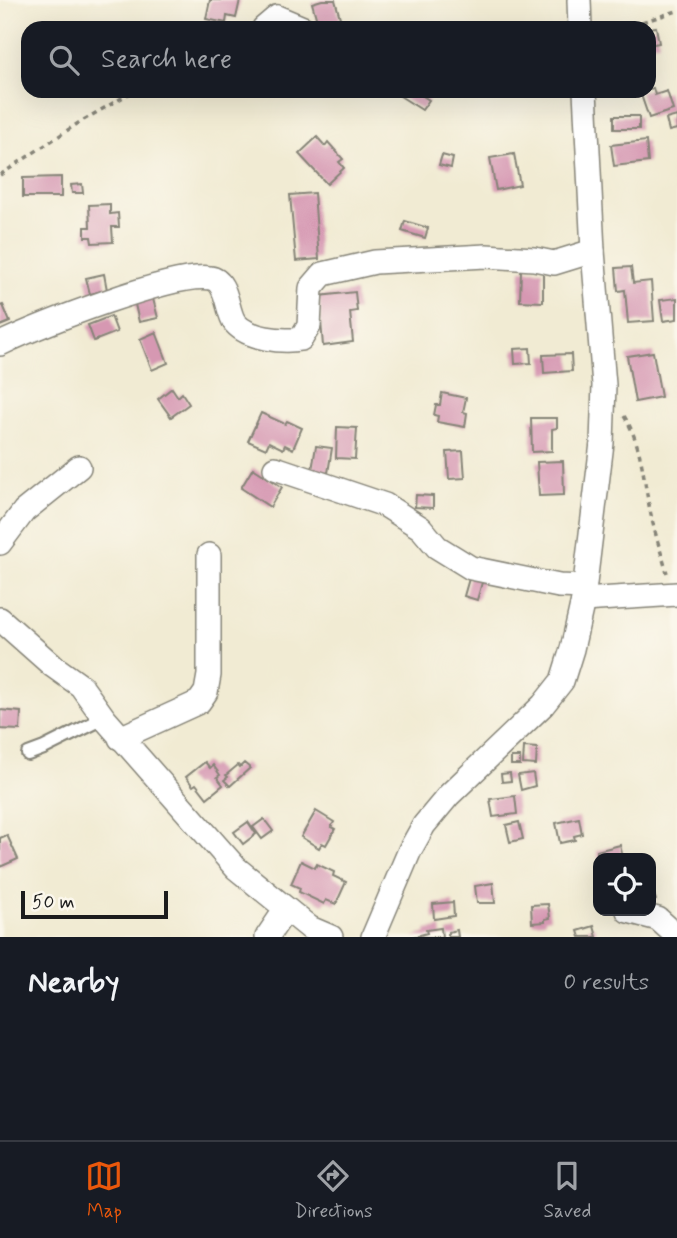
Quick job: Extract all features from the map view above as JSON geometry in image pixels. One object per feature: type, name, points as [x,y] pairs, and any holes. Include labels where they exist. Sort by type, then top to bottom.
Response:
[{"type":"street","points":[[579,0],[580,21]]},
{"type":"street","points":[[373,937],[410,850],[424,825],[449,795],[543,705],[562,681],[584,594],[602,443],[604,385],[584,98]]},
{"type":"street","points":[[0,344],[171,281],[210,278],[216,280],[224,292],[236,323],[250,333],[289,341],[301,339],[309,326],[311,288],[323,274],[375,262],[458,258],[522,258],[554,263],[593,251]]},
{"type":"street","points":[[0,543],[24,511],[79,467]]},
{"type":"street","points":[[275,468],[385,505],[421,528],[437,547],[471,568],[559,586],[584,594],[673,587]]},
{"type":"street","points":[[120,738],[199,702],[205,692],[209,675],[209,555]]},
{"type":"street","points":[[0,619],[53,666],[81,686],[120,738],[236,868],[310,928],[331,937]]},
{"type":"street","points":[[267,937],[286,909]]},
{"type":"street","points":[[647,916],[658,919],[677,936]]},
{"type":"lane","points":[[28,754],[103,718]]},
{"type":"path","points":[[645,21],[677,11]]},
{"type":"path","points":[[0,175],[122,98]]},
{"type":"path","points":[[604,385],[631,427],[673,587]]},
{"type":"building","points":[[210,0],[240,0],[236,18],[227,16],[226,21],[206,19]]},
{"type":"building","points":[[335,0],[341,21],[317,21],[312,3]]},
{"type":"building","points":[[667,91],[673,110],[649,118],[642,98],[656,98],[656,95]]},
{"type":"building","points":[[403,98],[426,98],[429,100],[422,110]]},
{"type":"building","points":[[614,116],[639,116],[639,129],[614,129]]},
{"type":"building","points":[[677,116],[677,129],[669,131],[666,119]]},
{"type":"building","points":[[317,137],[325,146],[328,142],[343,159],[339,162],[344,168],[327,184],[299,154]]},
{"type":"building","points":[[646,141],[648,162],[614,166],[611,145]]},
{"type":"building","points":[[514,154],[520,185],[496,190],[490,158]]},
{"type":"building","points":[[442,155],[453,158],[451,168],[439,165]]},
{"type":"building","points":[[61,177],[61,197],[23,197],[23,178]]},
{"type":"building","points":[[82,184],[83,193],[72,193],[71,185]]},
{"type":"building","points":[[314,193],[319,259],[296,261],[290,195]]},
{"type":"building","points":[[110,204],[110,214],[118,213],[119,227],[112,227],[113,242],[92,243],[91,237],[85,237],[85,227],[90,227],[89,205]]},
{"type":"building","points":[[405,221],[428,228],[425,238],[402,231]]},
{"type":"building","points":[[631,267],[633,283],[651,281],[654,321],[628,323],[625,290],[618,291],[616,268]]},
{"type":"building","points":[[521,270],[543,270],[543,302],[520,301]]},
{"type":"building","points":[[104,274],[107,290],[90,294],[86,278]]},
{"type":"building","points":[[355,292],[357,311],[350,312],[353,342],[323,346],[319,296]]},
{"type":"building","points":[[152,295],[158,318],[139,322],[134,300]]},
{"type":"building","points":[[677,298],[677,319],[663,321],[660,300]]},
{"type":"building","points":[[3,305],[10,322],[0,326],[0,306]]},
{"type":"building","points":[[111,316],[117,332],[94,341],[88,325]]},
{"type":"building","points":[[156,332],[168,363],[152,370],[140,339]]},
{"type":"building","points":[[530,348],[531,363],[515,364],[514,349]]},
{"type":"building","points":[[653,352],[661,397],[635,402],[627,356]]},
{"type":"building","points":[[571,354],[572,371],[544,373],[543,355]]},
{"type":"building","points":[[172,388],[178,397],[182,393],[189,404],[171,417],[158,399]]},
{"type":"building","points":[[442,393],[466,398],[463,412],[467,413],[465,427],[437,422],[438,416],[434,415],[436,405],[440,405]]},
{"type":"building","points":[[261,413],[302,428],[293,449],[285,445],[283,449],[269,442],[266,449],[248,441]]},
{"type":"building","points":[[531,418],[557,418],[557,428],[552,429],[552,451],[532,452]]},
{"type":"building","points":[[337,427],[357,428],[355,459],[336,458]]},
{"type":"building","points":[[316,446],[332,448],[328,473],[312,470]]},
{"type":"building","points":[[463,451],[465,478],[449,479],[447,452]]},
{"type":"building","points":[[563,461],[564,495],[539,496],[537,462]]},
{"type":"building","points":[[253,468],[282,487],[270,507],[241,488]]},
{"type":"building","points":[[416,495],[433,496],[433,508],[415,507]]},
{"type":"building","points":[[470,575],[483,579],[477,600],[464,596]]},
{"type":"building","points":[[0,710],[21,712],[20,730],[0,729]]},
{"type":"building","points":[[524,747],[537,748],[536,765],[523,764]]},
{"type":"building","points":[[511,757],[520,757],[520,765],[511,765]]},
{"type":"building","points":[[205,762],[210,768],[213,765],[223,785],[207,798],[196,784],[193,786],[186,777]]},
{"type":"building","points":[[244,763],[250,768],[230,786],[224,780],[228,777],[226,775]]},
{"type":"building","points":[[510,773],[511,781],[502,782],[501,774]]},
{"type":"building","points":[[533,773],[535,786],[521,790],[518,775]]},
{"type":"building","points":[[515,796],[517,814],[493,817],[490,799]]},
{"type":"building","points":[[316,811],[334,822],[331,827],[335,829],[326,845],[322,843],[319,848],[301,837]]},
{"type":"building","points":[[579,818],[582,834],[574,836],[575,840],[560,843],[556,823]]},
{"type":"building","points":[[264,819],[273,831],[262,839],[253,827]]},
{"type":"building","points":[[248,822],[256,834],[243,844],[234,832]]},
{"type":"building","points":[[519,822],[523,839],[510,842],[506,825]]},
{"type":"building","points":[[7,835],[18,859],[0,867],[0,838]]},
{"type":"building","points":[[620,845],[622,853],[597,853]]},
{"type":"building","points":[[301,861],[315,868],[317,864],[334,872],[333,876],[346,882],[336,904],[326,900],[324,904],[299,892],[300,888],[291,884]]},
{"type":"building","points":[[493,883],[495,903],[477,903],[475,886]]},
{"type":"building","points":[[453,902],[454,916],[434,919],[433,904]]},
{"type":"building","points":[[548,904],[550,918],[545,919],[545,922],[532,923],[531,905]]},
{"type":"building","points":[[594,926],[597,937],[580,937],[578,931]]},
{"type":"building","points":[[441,928],[442,937],[413,937],[427,933],[426,930]]},
{"type":"building","points":[[457,930],[458,937],[448,937],[448,932]]}]
